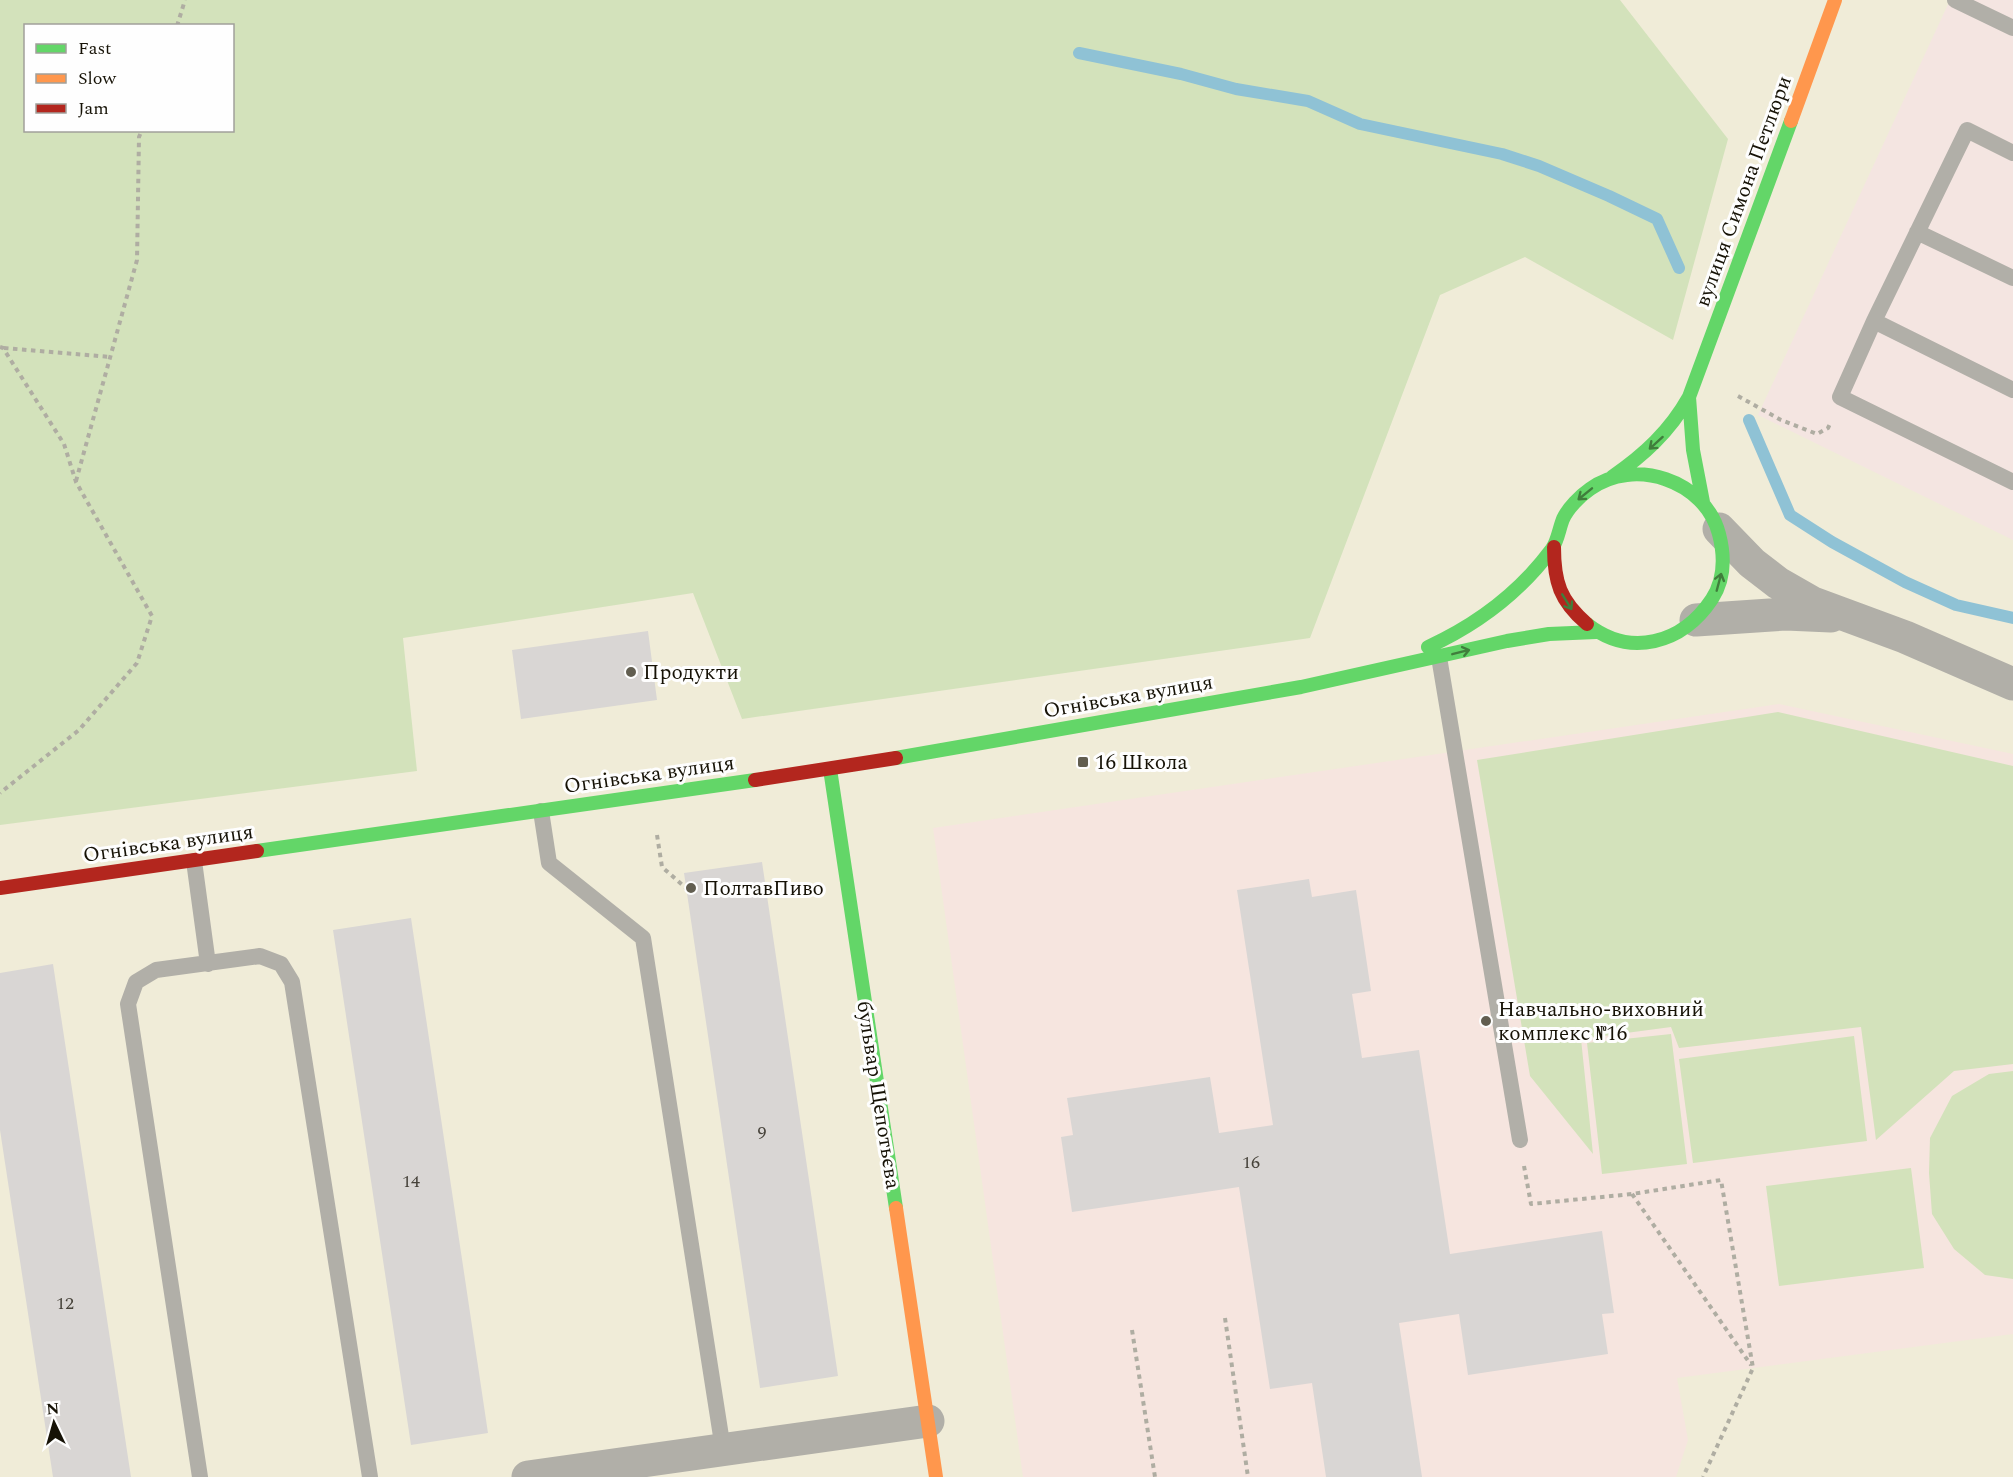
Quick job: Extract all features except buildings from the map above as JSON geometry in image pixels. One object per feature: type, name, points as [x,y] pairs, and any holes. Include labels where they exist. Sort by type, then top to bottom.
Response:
[{"type":"street","name":"вулиця Симона Петлюри","points":[[1611,478],[1637,461],[1664,437],[1679,417],[1689,397],[1835,0]]},
{"type":"street","name":"вулиця Симона Петлюри","points":[[1689,397],[1689,430],[1695,472],[1711,516]]},
{"type":"street","name":"Огнівська вулиця","points":[[1635,473],[1662,476],[1683,486],[1711,516],[1724,563],[1716,594],[1696,620],[1665,639],[1645,643],[1624,643],[1596,632],[1567,606],[1556,580],[1554,547],[1565,515],[1584,492],[1611,478],[1635,473]]},
{"type":"street","points":[[1711,516],[1752,563],[1778,583],[1813,603],[1905,637],[2013,684]]},
{"type":"street","name":"Огнівська вулиця","points":[[1301,687],[1393,661],[1439,643],[1481,618],[1510,593],[1554,547]]},
{"type":"street","points":[[1696,620],[1786,614],[1825,615],[1862,621]]},
{"type":"street","name":"Огнівська вулиця","points":[[0,888],[830,769],[1301,687],[1549,634],[1596,632]]},
{"type":"street","name":"бульвар Щепотьєва","points":[[830,769],[936,1477]]},
{"type":"street","points":[[528,1477],[928,1420]]},
{"type":"lane","points":[[1954,0],[2013,28]]},
{"type":"lane","points":[[2013,153],[1967,130],[1874,321],[1840,397],[2013,482]]},
{"type":"lane","points":[[1917,232],[2013,278]]},
{"type":"lane","points":[[1874,321],[2013,390]]},
{"type":"lane","points":[[1439,657],[1520,1140]]},
{"type":"lane","points":[[541,811],[549,863],[643,938],[723,1449]]},
{"type":"lane","points":[[194,861],[208,964]]},
{"type":"lane","points":[[200,1477],[128,1004],[136,982],[156,970],[260,956],[281,964],[292,982],[370,1477]]},
{"type":"path","points":[[178,24],[185,0]]},
{"type":"path","points":[[76,482],[137,260],[139,137],[141,132]]},
{"type":"path","points":[[2,347],[111,357]]},
{"type":"path","points":[[0,793],[79,730],[130,672],[137,663],[152,616],[76,482],[64,444],[2,347]]},
{"type":"path","points":[[1738,396],[1782,420],[1817,434],[1828,428],[1836,414],[1840,397]]},
{"type":"path","points":[[657,835],[662,867],[687,889]]},
{"type":"path","points":[[1520,1140],[1531,1204],[1632,1194],[1721,1180],[1753,1368],[1703,1477]]},
{"type":"path","points":[[1632,1194],[1753,1368]]},
{"type":"path","points":[[1225,1318],[1248,1477]]},
{"type":"path","points":[[1132,1330],[1155,1477]]},
{"type":"shaded area","points":[[1950,0],[2013,0],[2013,540],[1758,415]]},
{"type":"shaded area","name":"Навчально-виховний комплекс №16","points":[[1779,704],[2013,754],[2013,1334],[1677,1378],[1688,1440],[1676,1477],[1023,1477],[933,828]]},
{"type":"green space","points":[[0,0],[1620,0],[1728,139],[1673,340],[1525,257],[1440,295],[1310,638],[742,719],[693,593],[403,638],[417,771],[0,825]]},
{"type":"green space","points":[[1778,712],[2013,766],[2013,1064],[1954,1071],[1876,1140],[1861,1027],[1679,1048],[1671,1027],[1581,1039],[1593,1154],[1530,1076],[1477,760]]},
{"type":"green space","points":[[1671,1034],[1687,1164],[1602,1174],[1587,1043]]},
{"type":"green space","points":[[1854,1036],[1867,1141],[1693,1163],[1679,1059]]},
{"type":"green space","points":[[2013,1071],[2013,1279],[1985,1275],[1954,1249],[1932,1214],[1929,1173],[1930,1138],[1952,1096],[1989,1074]]},
{"type":"green space","points":[[1911,1168],[1924,1268],[1779,1286],[1766,1186]]},
{"type":"waterway","points":[[1079,53],[1181,74],[1236,89],[1308,101],[1360,124],[1502,154],[1539,166],[1657,219],[1679,268]]},
{"type":"waterway","points":[[1749,420],[1790,515],[1832,542],[1905,582],[1956,605],[2013,618]]},
{"type":"traffic: fast","points":[[1612,477],[1655,442],[1689,397],[1791,121]]},
{"type":"traffic: fast","points":[[1689,397],[1693,450],[1703,502]]},
{"type":"traffic: fast","points":[[1428,647],[1480,618],[1526,579],[1552,549],[1568,511],[1590,489],[1608,480],[1627,475],[1646,475],[1666,479],[1684,488],[1699,500],[1711,515],[1719,534],[1723,559],[1719,584],[1712,599],[1700,614],[1686,627],[1671,636],[1638,643],[1620,641],[1603,635],[1587,624]]},
{"type":"traffic: fast","points":[[896,758],[1301,687],[1507,641],[1549,634],[1596,632]]},
{"type":"traffic: fast","points":[[830,769],[896,1208]]},
{"type":"traffic: fast","points":[[257,851],[755,780]]},
{"type":"traffic: slow","points":[[1791,121],[1835,0]]},
{"type":"traffic: slow","points":[[896,1208],[936,1477]]},
{"type":"traffic: jam","points":[[1554,547],[1555,571],[1560,590],[1570,607],[1587,624]]},
{"type":"traffic: jam","points":[[755,780],[896,758]]},
{"type":"traffic: jam","points":[[0,888],[257,851]]},
{"type":"place","name":"Продукти","points":[[631,672]]},
{"type":"place","name":"16 Школа","points":[[1083,762]]},
{"type":"place","name":"ПолтавПиво","points":[[691,888]]},
{"type":"place","name":"Навчально-виховний комплекс №16","points":[[1486,1021]]}]
